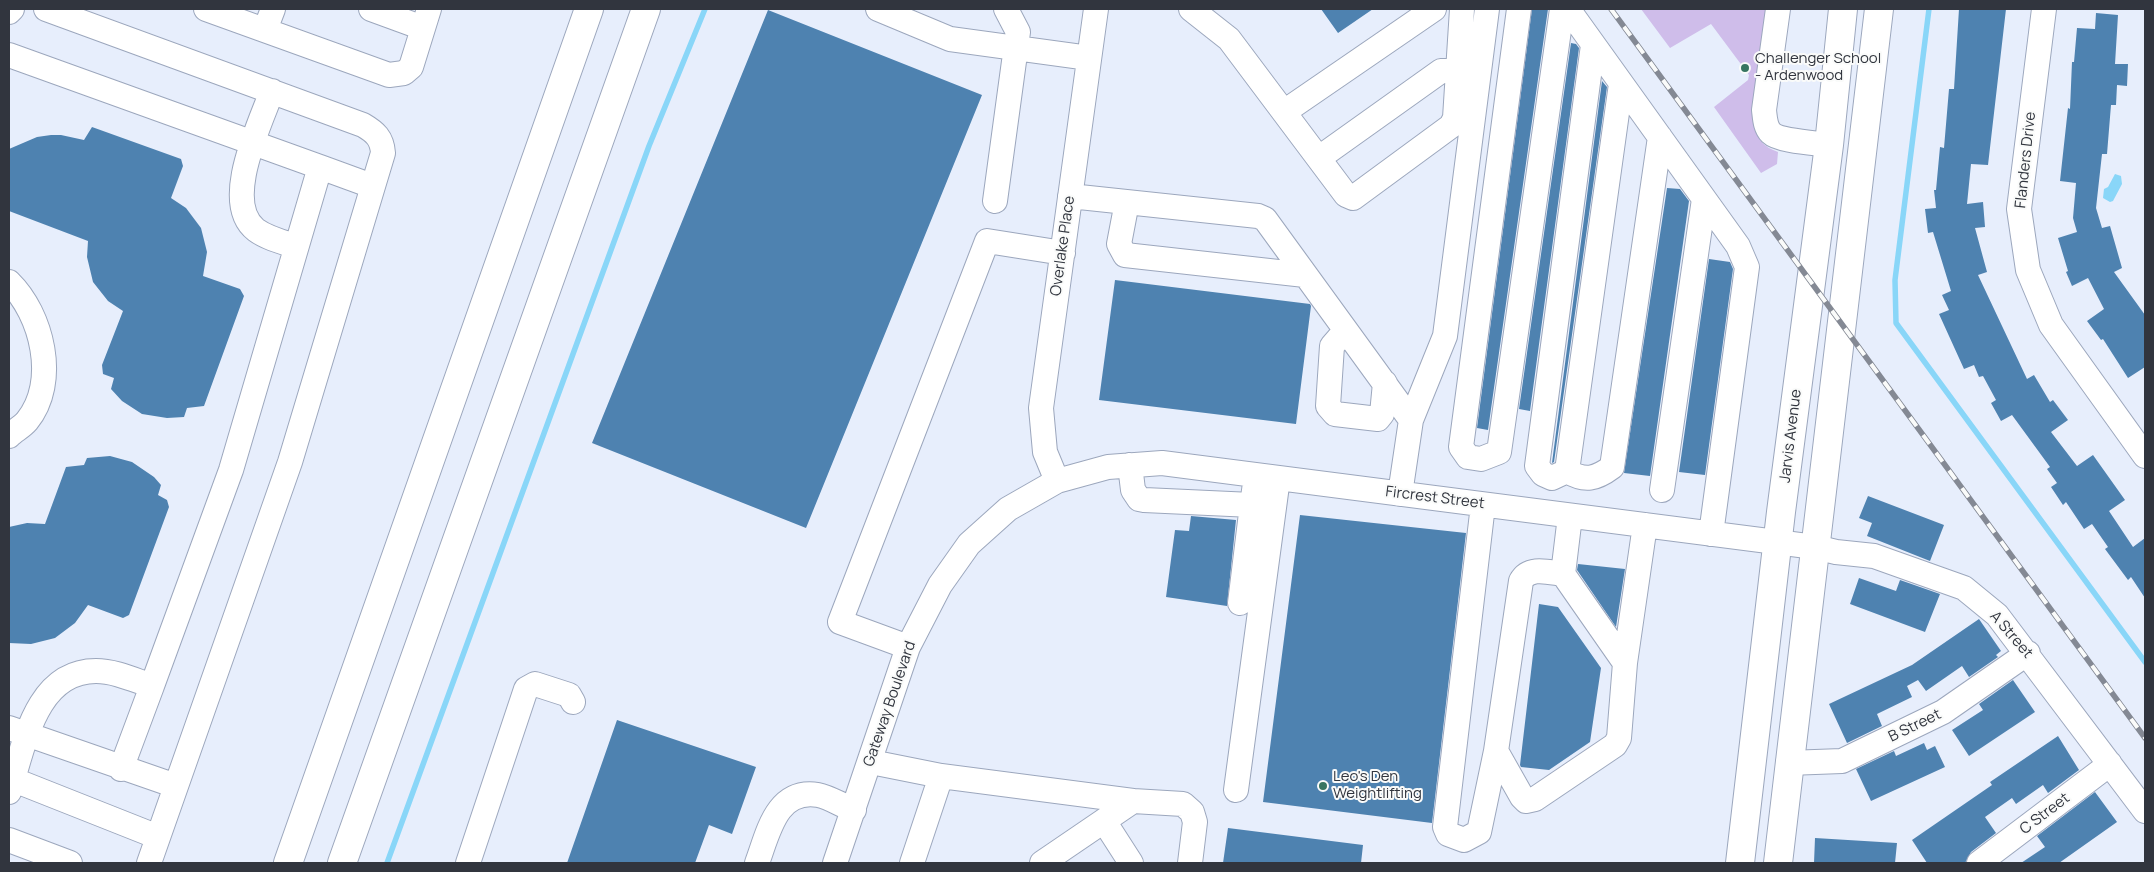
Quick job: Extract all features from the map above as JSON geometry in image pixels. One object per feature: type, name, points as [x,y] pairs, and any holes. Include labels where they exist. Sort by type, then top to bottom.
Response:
[{"type":"main road","points":[[270,863],[377,565],[572,9]]},
{"type":"main road","points":[[288,863],[589,9]]},
{"type":"main road","points":[[342,863],[646,9]]},
{"type":"main road","name":"Jarvis Avenue","points":[[1740,863],[1778,543],[1829,145],[1843,9]]},
{"type":"main road","points":[[1778,863],[1788,763],[1879,9]]},
{"type":"street","points":[[9,12],[12,9]]},
{"type":"street","points":[[46,9],[363,125],[378,136],[382,144],[383,153],[290,462],[149,863]]},
{"type":"street","points":[[206,9],[269,19],[389,75],[404,73],[411,67],[426,18],[371,9]]},
{"type":"street","points":[[878,9],[950,39],[1017,50],[1089,58]]},
{"type":"street","points":[[995,201],[1017,50],[1018,32],[1006,9]]},
{"type":"street","name":"Overlake Place","points":[[1057,481],[1045,452],[1041,408],[1096,9]]},
{"type":"street","points":[[1191,9],[1229,39],[1346,195],[1353,198],[1451,126],[1487,9]]},
{"type":"street","points":[[1284,112],[1434,9]]},
{"type":"street","points":[[1400,494],[1411,420],[1444,336],[1469,70],[1462,9]]},
{"type":"street","points":[[1519,9],[1461,447],[1468,457],[1481,459],[1499,452],[1562,9]]},
{"type":"street","points":[[1568,9],[1738,246],[1747,267],[1710,534]]},
{"type":"street","points":[[1778,9],[1764,110],[1766,125],[1772,134],[1782,138],[1829,145]]},
{"type":"street","name":"Flanders Drive","points":[[2044,9],[2019,209],[2028,270],[2051,325],[2145,456]]},
{"type":"street","points":[[1567,471],[1552,478],[1543,474],[1537,466],[1593,45]]},
{"type":"street","points":[[9,55],[372,186]]},
{"type":"street","points":[[1319,158],[1441,71],[1469,70]]},
{"type":"street","points":[[1567,471],[1622,84]]},
{"type":"street","points":[[272,92],[253,144],[242,186],[241,202],[247,219],[255,229],[266,236],[295,246]]},
{"type":"street","points":[[1567,471],[1578,477],[1599,477],[1612,467],[1660,137]]},
{"type":"street","points":[[121,768],[232,470],[295,246],[320,168]]},
{"type":"street","points":[[1070,196],[1258,216],[1269,223],[1411,420]]},
{"type":"street","points":[[1662,490],[1704,199]]},
{"type":"street","points":[[1127,202],[1119,244],[1125,255],[1306,275]]},
{"type":"street","points":[[908,647],[840,622],[986,241],[1063,252]]},
{"type":"street","points":[[9,282],[16,289],[35,321],[44,359],[41,393],[27,421],[9,436]]},
{"type":"street","points":[[1346,331],[1332,346],[1328,406],[1330,410],[1336,414],[1378,419],[1382,414],[1385,383]]},
{"type":"street","name":"Fircrest Street","points":[[1057,481],[1108,466],[1162,463],[1815,547]]},
{"type":"street","points":[[1130,465],[1133,490],[1139,499],[1252,505]]},
{"type":"street","points":[[1240,602],[1252,505],[1267,477]]},
{"type":"street","points":[[1236,790],[1267,477]]},
{"type":"street","name":"Gateway Boulevard","points":[[835,863],[871,762],[908,647],[940,585],[969,544],[1008,509],[1057,481]]},
{"type":"street","points":[[1483,505],[1444,827],[1448,834],[1464,840],[1478,832],[1496,751],[1521,581],[1524,576],[1535,571],[1563,574]]},
{"type":"street","points":[[1570,516],[1563,574],[1625,663]]},
{"type":"street","points":[[1496,751],[1524,801],[1531,801],[1618,742],[1625,663],[1645,525]]},
{"type":"street","name":"A Street","points":[[1815,547],[1836,552],[1874,556],[1964,588],[1997,615],[2028,653],[2145,811]]},
{"type":"street","name":"B Street","points":[[1788,763],[1842,761],[1943,712],[2028,653]]},
{"type":"street","points":[[152,686],[112,673],[96,671],[78,674],[61,681],[46,693],[18,732],[10,783],[158,837]]},
{"type":"street","points":[[468,863],[526,689],[536,684],[569,695],[574,702]]},
{"type":"street","points":[[18,732],[176,786]]},
{"type":"street","points":[[871,762],[942,776],[1133,800],[1183,804],[1192,812],[1195,822],[1190,863]]},
{"type":"street","name":"C Street","points":[[1979,863],[2110,764]]},
{"type":"street","points":[[912,863],[942,776]]},
{"type":"street","points":[[757,863],[776,812],[795,796],[818,795],[854,810]]},
{"type":"street","points":[[1042,863],[1133,800]]},
{"type":"street","points":[[1104,821],[1131,863]]},
{"type":"street","points":[[9,840],[70,863]]},
{"type":"shaded area","points":[[1641,9],[1767,9],[1754,127],[1763,143],[1778,152],[1777,164],[1761,173],[1714,107],[1748,80],[1749,75],[1711,24],[1670,48]]},
{"type":"water","points":[[2115,174],[2121,176],[2122,184],[2113,201],[2110,202],[2103,198],[2104,189],[2108,187]]},
{"type":"building","points":[[1321,9],[1373,9],[1338,33]]},
{"type":"building","points":[[1532,9],[1548,9],[1488,430],[1477,428]]},
{"type":"building","points":[[1959,9],[2006,9],[1988,165],[1971,164],[1967,204],[1983,202],[1985,227],[1975,228],[1987,272],[1978,275],[2027,379],[2034,375],[2050,402],[2053,400],[2068,420],[2051,432],[2077,466],[2093,455],[2125,500],[2109,511],[2133,547],[2145,538],[2145,598],[2131,577],[2128,580],[2105,549],[2108,547],[2092,524],[2084,529],[2066,502],[2063,505],[2051,487],[2057,483],[2047,469],[2050,467],[2012,415],[2001,421],[1991,403],[1996,400],[1983,376],[1979,377],[1974,365],[1964,369],[1939,314],[1949,310],[1942,295],[1951,291],[1933,232],[1928,233],[1925,209],[1936,208],[1934,190],[1936,190],[1940,147],[1944,148],[1949,89],[1954,89]]},
{"type":"building","points":[[768,10],[982,95],[806,528],[592,443]]},
{"type":"building","points":[[2096,13],[2118,15],[2115,64],[2128,64],[2127,86],[2117,85],[2116,105],[2111,105],[2107,154],[2102,154],[2096,208],[2102,228],[2110,226],[2122,268],[2114,272],[2145,315],[2145,367],[2128,378],[2103,339],[2101,340],[2087,321],[2104,309],[2088,278],[2072,286],[2066,272],[2068,271],[2058,238],[2077,232],[2073,218],[2076,183],[2060,181],[2068,108],[2070,109],[2072,62],[2074,62],[2077,28],[2095,29]]},
{"type":"building","points":[[1571,43],[1576,44],[1579,48],[1530,411],[1519,409]]},
{"type":"building","points":[[1602,81],[1607,87],[1554,462],[1552,463]]},
{"type":"building","points":[[92,127],[181,159],[183,166],[171,198],[186,208],[201,228],[207,252],[203,276],[240,289],[244,296],[204,406],[187,408],[184,417],[167,418],[142,414],[122,401],[111,389],[114,378],[103,374],[102,365],[123,311],[108,301],[93,282],[87,257],[88,241],[9,211],[9,149],[37,137],[51,135],[84,140]]},
{"type":"building","points":[[1667,188],[1680,189],[1689,201],[1650,476],[1624,473]]},
{"type":"building","points":[[1709,259],[1730,262],[1733,269],[1705,475],[1679,472]]},
{"type":"building","points":[[1115,280],[1310,304],[1296,424],[1099,400]]},
{"type":"building","points":[[110,456],[132,462],[154,477],[161,485],[158,495],[167,500],[169,507],[129,615],[123,618],[88,605],[75,623],[55,638],[31,644],[9,643],[9,527],[27,523],[45,524],[66,467],[84,465],[87,458]]},
{"type":"building","points":[[1868,496],[1944,525],[1930,561],[1867,536],[1872,523],[1859,518]]},
{"type":"building","points":[[1300,515],[1466,533],[1432,823],[1263,802]]},
{"type":"building","points":[[1191,516],[1236,520],[1227,606],[1166,597],[1175,530],[1189,531]]},
{"type":"building","points":[[1578,564],[1625,569],[1616,627],[1577,570]]},
{"type":"building","points":[[1859,578],[1896,591],[1900,580],[1940,594],[1925,632],[1850,604]]},
{"type":"building","points":[[1539,604],[1558,607],[1601,668],[1590,742],[1549,770],[1521,767],[1520,765]]},
{"type":"building","points":[[1979,619],[2001,651],[1996,655],[1998,657],[1969,677],[1962,666],[1926,691],[1918,680],[1907,686],[1912,697],[1877,714],[1882,726],[1847,743],[1829,704],[1912,665]]},
{"type":"building","points":[[2013,680],[2035,712],[1969,756],[1952,730],[1983,710],[1979,704]]},
{"type":"building","points":[[617,720],[756,767],[732,834],[709,825],[695,863],[567,863]]},
{"type":"building","points":[[2058,736],[2079,770],[2048,793],[2043,785],[2016,804],[2012,798],[1985,817],[1996,833],[1971,852],[1965,863],[1927,863],[1912,840],[1992,785],[1990,782]]},
{"type":"building","points":[[1924,743],[1927,750],[1935,746],[1945,767],[1871,801],[1856,769],[1894,751],[1896,756]]},
{"type":"building","points":[[2095,792],[2117,822],[2059,863],[2021,863],[2045,847],[2037,836]]},
{"type":"building","points":[[1228,828],[1363,845],[1361,863],[1223,863]]},
{"type":"building","points":[[1815,838],[1897,843],[1895,863],[1814,863]]},
{"type":"waterway","points":[[387,863],[649,146],[705,9]]},
{"type":"waterway","points":[[1929,9],[1895,280],[1896,323],[2145,662]]},
{"type":"railway","points":[[1611,9],[2145,738]]},
{"type":"place","name":"Challenger School - Ardenwood","points":[[1745,68]]},
{"type":"place","name":"Leo's Den Weightlifting","points":[[1323,786]]}]
